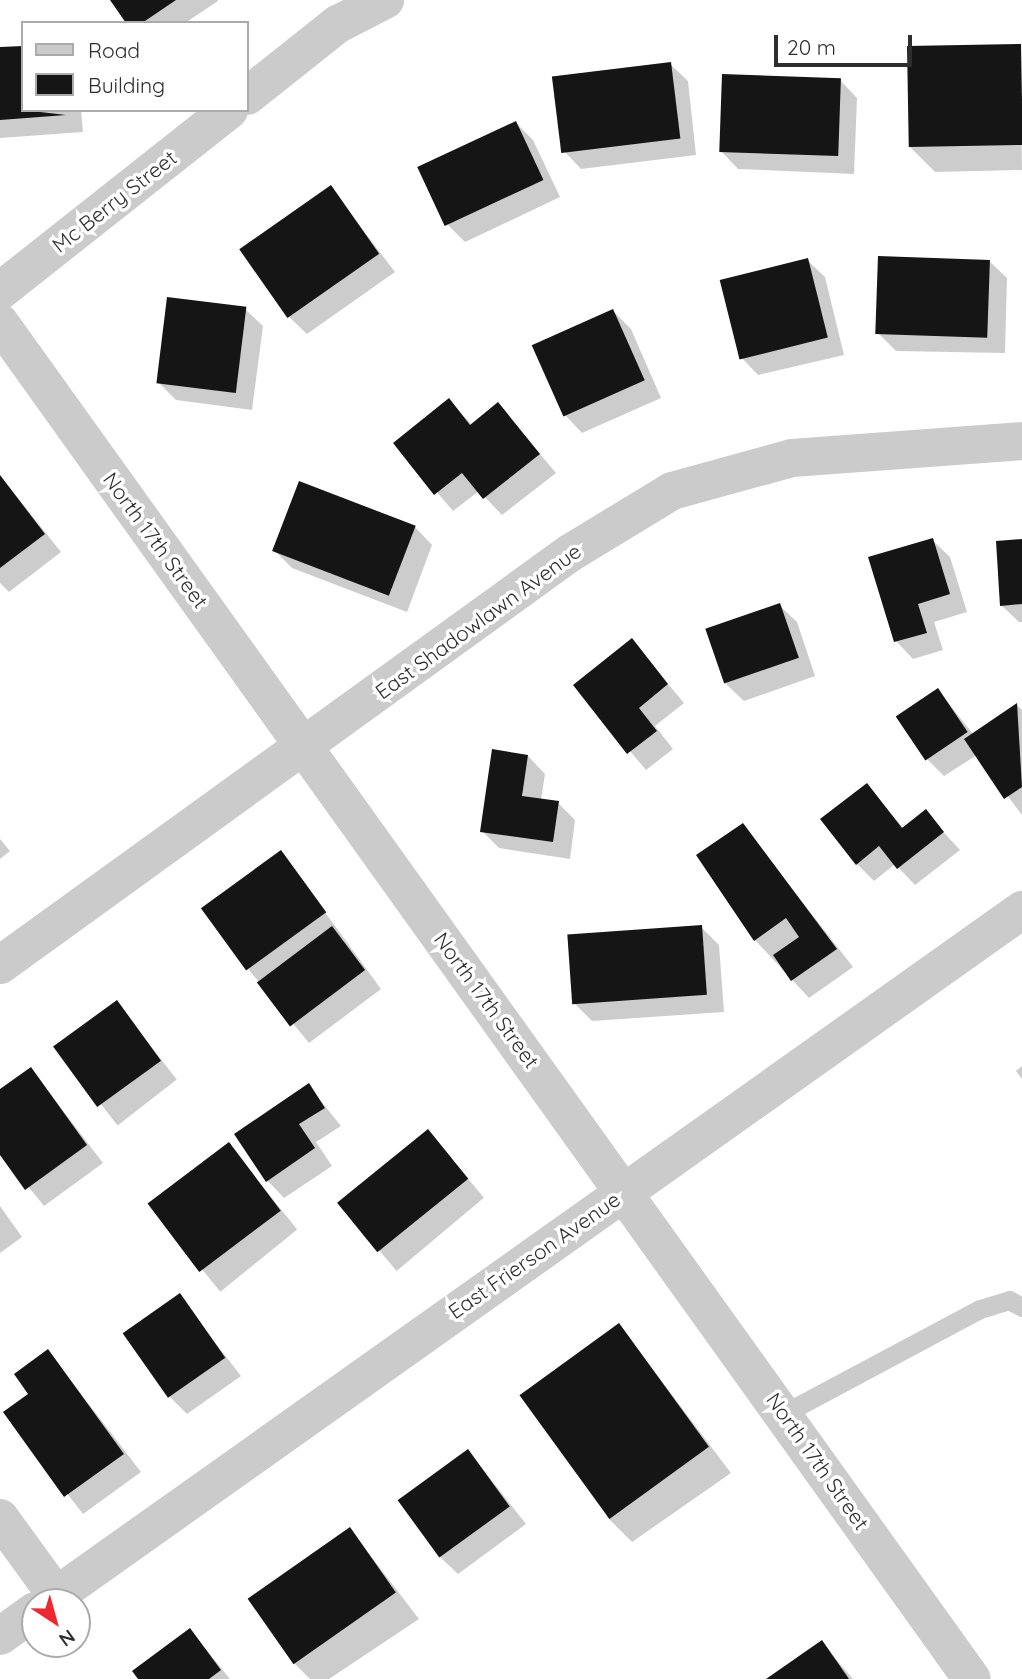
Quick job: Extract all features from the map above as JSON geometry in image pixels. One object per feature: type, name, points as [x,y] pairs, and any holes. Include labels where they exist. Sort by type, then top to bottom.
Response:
[{"type":"street","points":[[248,95],[338,24],[385,0]]},
{"type":"street","name":"Mc Berry Street","points":[[0,291],[226,112]]},
{"type":"street","name":"North 17th Street","points":[[0,323],[785,1413],[972,1679]]},
{"type":"street","name":"East Shadowlawn Avenue","points":[[0,965],[570,553],[672,491],[792,458],[1022,441]]},
{"type":"street","name":"East Frierson Avenue","points":[[67,1588],[1022,910]]},
{"type":"street","points":[[0,1518],[38,1588]]},
{"type":"street","name":"East Frierson Avenue","points":[[0,1636],[21,1621]]},
{"type":"lane","points":[[785,1413],[981,1309],[1009,1300],[1022,1307]]},
{"type":"building","points":[[110,0],[176,0],[145,21],[125,21]]},
{"type":"building","points":[[1021,44],[1022,145],[909,147],[907,46]]},
{"type":"building","points":[[21,46],[21,112],[66,115],[0,120],[0,47]]},
{"type":"building","points":[[671,62],[680,138],[561,153],[552,77]]},
{"type":"building","points":[[722,74],[841,78],[838,156],[719,152]]},
{"type":"building","points":[[516,121],[543,180],[445,226],[417,167]]},
{"type":"building","points":[[331,185],[379,254],[287,318],[239,249]]},
{"type":"building","points":[[878,256],[990,260],[987,338],[875,334]]},
{"type":"building","points":[[808,258],[828,338],[740,360],[720,280]]},
{"type":"building","points":[[167,297],[246,307],[236,393],[156,383]]},
{"type":"building","points":[[613,309],[645,380],[563,416],[532,345]]},
{"type":"building","points":[[449,398],[470,425],[498,402],[540,454],[483,499],[462,473],[434,495],[393,443]]},
{"type":"building","points":[[0,475],[45,534],[0,568]]},
{"type":"building","points":[[299,481],[416,526],[389,596],[272,551]]},
{"type":"building","points":[[933,538],[950,594],[918,604],[927,633],[894,642],[868,557]]},
{"type":"building","points":[[1022,539],[1022,604],[1000,606],[996,541]]},
{"type":"building","points":[[780,603],[799,658],[724,684],[705,629]]},
{"type":"building","points":[[632,638],[668,684],[639,708],[657,731],[627,754],[573,685]]},
{"type":"building","points":[[938,688],[968,732],[925,760],[896,717]]},
{"type":"building","points":[[1017,703],[1022,787],[1004,799],[964,739]]},
{"type":"building","points":[[492,749],[528,755],[522,796],[559,801],[553,842],[480,832]]},
{"type":"building","points":[[867,783],[902,828],[926,809],[944,832],[897,869],[879,846],[856,865],[820,819]]},
{"type":"building","points":[[743,823],[837,949],[791,981],[773,955],[799,937],[786,918],[754,941],[696,855]]},
{"type":"building","points":[[281,850],[326,912],[246,970],[201,908]]},
{"type":"building","points":[[702,925],[707,995],[572,1004],[567,934]]},
{"type":"building","points":[[332,926],[365,970],[290,1026],[257,983]]},
{"type":"building","points":[[117,1000],[161,1061],[97,1107],[53,1046]]},
{"type":"building","points":[[31,1067],[87,1145],[25,1190],[0,1155],[0,1089]]},
{"type":"building","points":[[309,1083],[325,1108],[299,1124],[315,1148],[266,1182],[234,1134]]},
{"type":"building","points":[[428,1129],[468,1179],[377,1252],[337,1203]]},
{"type":"building","points":[[229,1142],[281,1211],[199,1272],[148,1203]]},
{"type":"building","points":[[180,1293],[225,1358],[168,1398],[123,1333]]},
{"type":"building","points":[[619,1323],[709,1447],[609,1519],[519,1395]]},
{"type":"building","points":[[48,1349],[124,1454],[64,1497],[3,1412],[28,1394],[14,1374]]},
{"type":"building","points":[[468,1449],[510,1506],[439,1558],[398,1500]]},
{"type":"building","points":[[350,1527],[396,1593],[293,1664],[248,1599]]},
{"type":"building","points":[[190,1628],[221,1670],[209,1679],[138,1679],[132,1671]]},
{"type":"building","points":[[822,1640],[849,1679],[766,1679]]}]
